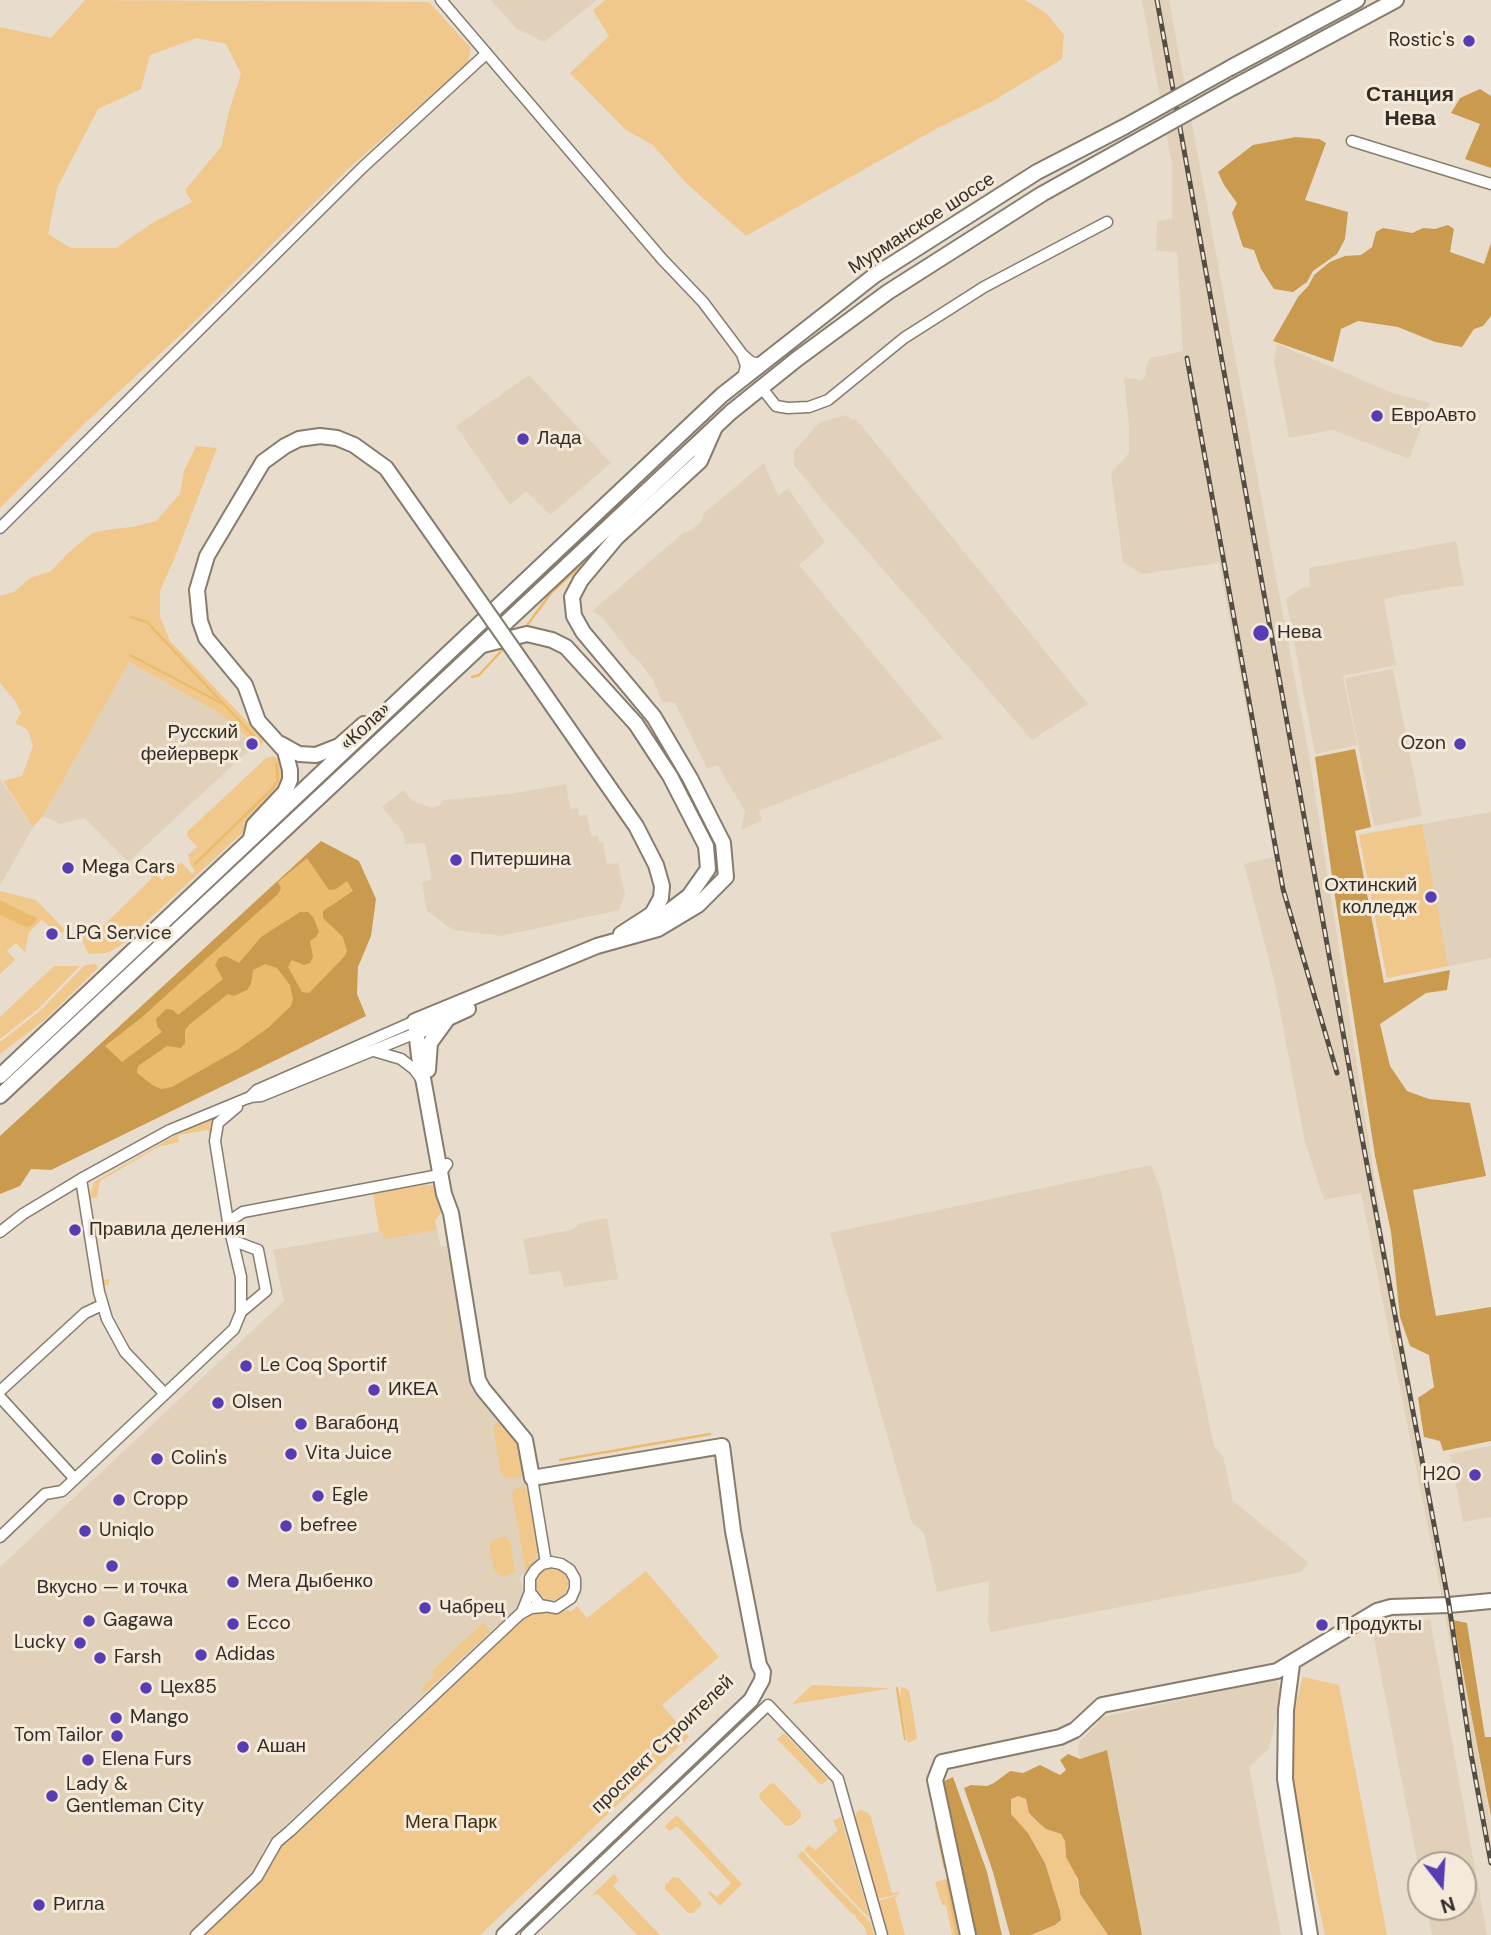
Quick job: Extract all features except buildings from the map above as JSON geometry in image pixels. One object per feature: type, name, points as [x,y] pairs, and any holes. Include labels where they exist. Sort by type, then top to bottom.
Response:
[{"type":"street","points":[[441,0],[662,259],[703,302],[741,354],[746,366],[752,370]]},
{"type":"street","name":"Мурманское шоссе","points":[[752,370],[840,301],[916,248],[1037,172],[1357,0]]},
{"type":"street","name":"Мурманское шоссе","points":[[761,387],[852,318],[937,260],[1042,194],[1396,0]]},
{"type":"street","points":[[0,528],[372,158],[486,54]]},
{"type":"street","points":[[1352,141],[1491,184]]},
{"type":"street","points":[[761,387],[776,406],[809,407],[828,400],[916,331],[984,288],[1107,222]]},
{"type":"street","points":[[741,354],[751,362],[752,370]]},
{"type":"street","name":"«Кола»","points":[[0,1076],[712,404],[752,370]]},
{"type":"street","name":"«Кола»","points":[[0,1096],[716,426],[761,387]]},
{"type":"street","points":[[610,942],[658,929],[698,905],[726,877],[723,843],[690,778],[654,718],[583,632],[574,615],[572,597],[581,580],[617,537],[700,461],[716,426]]},
{"type":"street","points":[[0,1232],[23,1214],[81,1179],[170,1130],[373,1051],[419,1026],[451,1016],[600,952],[610,942],[652,914],[661,898],[662,886],[656,864],[636,826],[386,468],[373,456],[337,438],[320,436],[299,439],[273,453],[256,473],[207,556],[200,576],[197,606],[206,638],[245,685],[258,721],[285,751],[288,760],[290,780],[281,797],[254,825],[251,838]]},
{"type":"street","points":[[241,1312],[241,1277],[228,1222],[215,1141],[215,1130],[224,1116],[257,1090],[419,1026],[659,919],[689,896],[708,869],[706,846],[670,776],[636,724],[566,647],[552,639],[527,634],[482,645]]},
{"type":"street","points":[[275,739],[299,754],[308,756],[324,753],[339,746],[381,709],[391,706]]},
{"type":"street","points":[[426,1077],[430,1043],[451,1016]]},
{"type":"street","points":[[419,1026],[443,1169],[444,1192],[451,1213],[478,1380],[487,1397],[525,1440],[546,1563]]},
{"type":"street","points":[[373,1051],[401,1059],[426,1077]]},
{"type":"street","points":[[0,1065],[21,1057]]},
{"type":"street","points":[[228,1222],[243,1212],[425,1178],[443,1169]]},
{"type":"street","points":[[443,1169],[452,1192],[451,1213]]},
{"type":"street","points":[[425,1178],[444,1192]]},
{"type":"street","points":[[81,1179],[102,1305],[118,1342],[164,1394]]},
{"type":"street","points":[[0,1537],[45,1494],[62,1491],[75,1479],[233,1329],[241,1312],[266,1291],[258,1250],[234,1241]]},
{"type":"street","points":[[75,1479],[0,1394],[85,1313],[102,1305]]},
{"type":"street","points":[[532,1478],[722,1446],[733,1531],[759,1665]]},
{"type":"street","points":[[196,1935],[257,1877],[278,1842],[522,1612],[535,1607],[556,1608],[568,1602],[574,1594],[576,1584],[573,1574],[566,1566],[556,1562],[546,1563],[532,1574],[529,1583],[534,1600],[544,1607]]},
{"type":"street","points":[[522,1612],[530,1592]]},
{"type":"street","points":[[968,1935],[935,1780],[942,1762],[1060,1737],[1074,1730],[1102,1705],[1266,1674],[1292,1664],[1377,1611],[1391,1607],[1491,1601]]},
{"type":"street","points":[[1292,1664],[1286,1710],[1285,1779],[1310,1935]]},
{"type":"street","name":"проспект Строителей","points":[[493,1935],[749,1689],[759,1665]]},
{"type":"street","name":"проспект Строителей","points":[[504,1935],[751,1700],[762,1680],[763,1672],[759,1665]]},
{"type":"street","points":[[526,1935],[768,1706],[838,1779],[882,1935]]},
{"type":"shaded area","points":[[491,0],[597,0],[544,42],[517,29]]},
{"type":"shaded area","points":[[1142,0],[1169,0],[1309,755],[1382,1226],[1491,1825],[1491,1871],[1441,1593],[1361,1193],[1324,1200],[1305,1142],[1274,980],[1244,864],[1274,857],[1219,563],[1142,574],[1123,562],[1111,473],[1129,453],[1124,378],[1141,380],[1145,377],[1150,358],[1183,351],[1177,252],[1156,251],[1157,221],[1172,219],[1172,164]]},
{"type":"shaded area","points":[[1480,89],[1491,96],[1491,168],[1465,159],[1480,124],[1451,113],[1460,98]]},
{"type":"shaded area","points":[[1296,137],[1319,139],[1326,143],[1305,200],[1348,212],[1345,239],[1337,254],[1313,271],[1307,282],[1293,292],[1274,289],[1261,269],[1254,250],[1243,247],[1232,213],[1237,203],[1218,172],[1253,145]]},
{"type":"shaded area","points":[[1448,225],[1454,229],[1450,252],[1484,264],[1491,243],[1491,316],[1483,326],[1474,329],[1462,347],[1435,342],[1398,327],[1358,321],[1341,329],[1333,362],[1273,341],[1298,297],[1314,275],[1330,262],[1345,256],[1361,255],[1372,247],[1376,232],[1383,228],[1412,233],[1423,228],[1435,229]]},
{"type":"shaded area","points":[[1277,344],[1393,393],[1430,403],[1409,459],[1333,430],[1289,438],[1274,361]]},
{"type":"shaded area","points":[[529,375],[611,463],[550,515],[526,491],[510,505],[456,426]]},
{"type":"shaded area","points":[[846,415],[852,420],[856,419],[1088,704],[1032,740],[825,503],[794,465],[794,451],[820,422]]},
{"type":"shaded area","points":[[764,463],[778,496],[788,488],[825,542],[799,565],[943,738],[759,811],[762,820],[741,830],[745,811],[718,766],[707,768],[675,703],[662,702],[653,680],[640,662],[603,618],[592,611],[683,533],[701,522],[704,513]]},
{"type":"shaded area","points":[[1456,541],[1464,585],[1384,600],[1396,665],[1343,676],[1357,745],[1315,754],[1286,599],[1302,588],[1310,587],[1309,568]]},
{"type":"shaded area","points":[[129,662],[219,713],[255,745],[128,862],[85,818],[60,824],[43,816]]},
{"type":"shaded area","points":[[1393,669],[1422,816],[1374,826],[1345,678]]},
{"type":"shaded area","points":[[1355,749],[1371,827],[1355,831],[1384,983],[1450,970],[1447,990],[1426,993],[1380,1024],[1390,1066],[1407,1091],[1429,1099],[1470,1103],[1486,1176],[1413,1190],[1436,1316],[1491,1307],[1491,1441],[1443,1451],[1440,1441],[1424,1437],[1418,1398],[1434,1387],[1429,1355],[1410,1346],[1400,1317],[1391,1232],[1375,1156],[1315,757]]},
{"type":"shaded area","points":[[0,779],[33,827],[0,886]]},
{"type":"shaded area","points":[[566,784],[570,809],[578,808],[579,816],[587,814],[591,836],[598,836],[599,843],[603,842],[607,864],[618,863],[625,894],[619,910],[502,936],[453,930],[427,911],[422,882],[432,879],[425,843],[405,844],[403,833],[382,807],[403,790],[413,801],[432,808],[440,805],[443,800],[510,794]]},
{"type":"shaded area","name":"Охтинский колледж","points":[[1491,812],[1491,958],[1387,978],[1359,835]]},
{"type":"shaded area","points":[[321,841],[359,861],[376,899],[371,936],[358,967],[357,994],[366,1016],[51,1170],[31,1169],[20,1186],[0,1194],[0,1136]]},
{"type":"shaded area","points":[[307,858],[329,890],[336,889],[347,881],[353,891],[323,911],[323,918],[343,937],[347,951],[309,993],[302,992],[288,967],[292,960],[304,965],[310,963],[313,957],[310,941],[319,931],[308,912],[300,912],[261,937],[239,963],[226,956],[219,958],[215,965],[223,979],[178,1015],[173,1010],[166,1009],[156,1019],[162,1032],[122,1062],[105,1046],[141,1018],[278,894],[281,888],[278,882]]},
{"type":"shaded area","points":[[0,900],[37,918],[35,923],[27,928],[0,915]]},
{"type":"shaded area","points":[[265,964],[277,968],[290,985],[293,999],[291,1006],[269,1027],[237,1050],[172,1087],[161,1089],[137,1073],[138,1066],[167,1046],[181,1048],[185,1043],[185,1030],[190,1024],[228,994],[234,996],[247,990],[251,984],[253,970]]},
{"type":"shaded area","points":[[1151,1165],[1161,1191],[1214,1446],[1223,1456],[1233,1501],[1308,1562],[1301,1572],[991,1632],[988,1622],[989,1581],[937,1592],[924,1533],[912,1523],[830,1233]]},
{"type":"shaded area","points":[[607,1218],[618,1279],[564,1287],[560,1271],[530,1275],[523,1239],[571,1230],[581,1223]]},
{"type":"shaded area","name":"Мега Дыбенко","points":[[437,1230],[441,1247],[450,1245],[473,1388],[522,1446],[541,1555],[536,1564],[519,1578],[524,1588],[522,1605],[267,1842],[253,1875],[189,1935],[0,1935],[0,1567],[284,1301],[273,1250],[382,1231],[383,1238]]},
{"type":"shaded area","points":[[1491,1446],[1491,1517],[1463,1522],[1450,1454]]},
{"type":"shaded area","points":[[1430,1619],[1472,1851],[1415,1851],[1372,1629]]},
{"type":"shaded area","points":[[1453,1620],[1467,1623],[1485,1737],[1491,1737],[1491,1817]]},
{"type":"shaded area","points":[[1276,1679],[1282,1692],[1269,1749],[1249,1767],[1281,1935],[1142,1935],[1107,1751],[1080,1759],[1080,1741],[1099,1722],[1098,1718]]},
{"type":"shaded area","points":[[1107,1750],[1142,1935],[1108,1935],[1080,1894],[1078,1879],[1066,1857],[1065,1841],[1061,1834],[1040,1824],[1029,1813],[1026,1799],[1018,1796],[1011,1799],[1011,1814],[1028,1833],[1045,1863],[1061,1920],[1031,1935],[1010,1935],[993,1872],[964,1788],[971,1785],[987,1786],[1010,1771],[1023,1773],[1040,1765],[1060,1775],[1066,1770],[1060,1760],[1068,1754],[1080,1759]]},
{"type":"shaded area","points":[[953,1777],[987,1872],[1002,1935],[974,1935],[942,1782]]},
{"type":"shaded area","points":[[1477,1880],[1487,1935],[1432,1935],[1429,1921],[1477,1921]]},
{"type":"green space","points":[[85,0],[429,2],[471,48],[468,63],[348,169],[191,325],[85,423],[0,508],[0,27],[51,38]],"holes":[[[197,38],[226,44],[241,74],[221,147],[185,190],[192,202],[154,222],[116,248],[71,248],[48,234],[57,188],[98,109],[141,89],[150,55]]]},
{"type":"green space","points":[[605,0],[1025,0],[1047,14],[1064,35],[1062,59],[993,101],[934,130],[746,236],[686,183],[653,145],[626,130],[570,73],[609,36],[593,10]]},
{"type":"green space","points":[[196,446],[217,448],[160,591],[160,617],[170,641],[263,738],[263,742],[261,746],[257,746],[219,713],[129,662],[43,816],[33,827],[3,781],[22,776],[33,746],[28,730],[15,723],[21,713],[16,702],[0,683],[0,596],[14,592],[30,578],[51,571],[92,533],[156,521],[180,494],[184,471]]},
{"type":"green space","points":[[273,756],[281,760],[285,774],[284,785],[265,812],[120,946],[107,953],[89,954],[83,943],[83,936],[92,928],[101,928],[152,878],[148,872],[151,869],[162,880],[181,862],[192,874],[195,871],[188,855],[197,847],[187,836],[188,831],[266,758]]},
{"type":"green space","points":[[1422,824],[1448,966],[1387,978],[1359,835]]},
{"type":"green space","points":[[0,891],[36,900],[65,930],[62,933],[57,928],[54,931],[42,920],[29,932],[25,952],[16,943],[7,951],[15,960],[0,974],[0,915],[27,928],[35,923],[35,917],[0,900]]},
{"type":"green space","points":[[96,964],[98,968],[46,1019],[0,1054],[0,1042],[40,1011],[85,965]]},
{"type":"green space","points":[[54,966],[80,966],[38,1009],[0,1039],[0,1017]]},
{"type":"green space","points":[[222,1114],[210,1136],[208,1130],[178,1135],[179,1142],[158,1147],[100,1181],[97,1197],[90,1199],[104,1280],[110,1279],[108,1285],[102,1285],[89,1198],[94,1182],[178,1134]]},
{"type":"green space","points":[[433,1185],[439,1193],[444,1210],[435,1220],[437,1230],[383,1239],[382,1231],[379,1231],[373,1194]]},
{"type":"green space","points":[[498,1421],[503,1422],[518,1438],[528,1469],[520,1478],[505,1477],[501,1474],[493,1427]]},
{"type":"green space","points":[[524,1486],[529,1493],[539,1548],[535,1563],[526,1572],[512,1495],[515,1488]]},
{"type":"green space","points":[[506,1536],[511,1544],[515,1572],[503,1577],[494,1570],[489,1547],[492,1540]]},
{"type":"green space","points":[[552,1568],[564,1572],[568,1584],[564,1596],[552,1600],[540,1596],[536,1584],[540,1572]]},
{"type":"green space","name":"Мега Парк","points":[[646,1571],[719,1657],[662,1705],[689,1737],[480,1935],[203,1935],[240,1900],[253,1892],[281,1845],[525,1616],[538,1610],[549,1613],[568,1610],[571,1612],[577,1606],[587,1618]]},
{"type":"green space","points":[[484,1622],[490,1632],[424,1693],[422,1688],[435,1675],[432,1671]]},
{"type":"green space","points":[[1303,1677],[1339,1685],[1387,1935],[1325,1935],[1291,1772],[1295,1707]]},
{"type":"green space","points":[[812,1685],[887,1688],[888,1689],[792,1704]]},
{"type":"green space","points":[[901,1687],[909,1690],[917,1739],[908,1743],[900,1700]]},
{"type":"green space","points":[[784,1733],[828,1779],[821,1785],[777,1739]]},
{"type":"green space","points":[[690,1765],[695,1769],[552,1905],[548,1900]]},
{"type":"green space","points":[[774,1783],[801,1812],[801,1817],[792,1825],[786,1826],[759,1798],[760,1793]]},
{"type":"green space","points":[[1018,1796],[1026,1799],[1029,1813],[1040,1824],[1061,1834],[1065,1841],[1066,1857],[1075,1871],[1080,1894],[1108,1935],[1031,1935],[1061,1920],[1045,1863],[1033,1841],[1011,1814],[1011,1798]]},
{"type":"green space","points":[[861,1809],[870,1814],[892,1893],[899,1894],[878,1899],[855,1818]]},
{"type":"green space","points":[[677,1815],[742,1884],[720,1906],[708,1893],[710,1891],[717,1897],[731,1883],[677,1826],[670,1831],[665,1826]]},
{"type":"green space","points":[[841,1817],[870,1919],[804,1850],[808,1845],[816,1850],[838,1830],[833,1821]]},
{"type":"green space","points":[[802,1851],[871,1923],[874,1935],[867,1935],[856,1915],[851,1913],[797,1856]]},
{"type":"green space","points":[[614,1874],[619,1880],[613,1886],[660,1935],[637,1935],[598,1894],[591,1896]]},
{"type":"green space","points":[[673,1877],[679,1878],[701,1902],[701,1906],[693,1913],[688,1913],[665,1889],[665,1885]]},
{"type":"green space","points":[[949,1878],[961,1935],[952,1935],[946,1905],[942,1905],[935,1882]]},
{"type":"green space","points":[[899,1895],[895,1898],[905,1935],[888,1935],[878,1901]]},
{"type":"waterway","points":[[525,628],[551,593],[599,548]]},
{"type":"waterway","points":[[131,617],[147,622],[259,742]]},
{"type":"waterway","points":[[472,677],[479,675],[505,647]]},
{"type":"waterway","points":[[130,655],[223,704]]},
{"type":"waterway","points":[[195,864],[273,788],[278,779],[276,764]]},
{"type":"waterway","points":[[560,1460],[710,1434]]},
{"type":"waterway","points":[[897,1688],[905,1739]]},
{"type":"waterway","points":[[936,1827],[945,1868]]},
{"type":"waterway","points":[[947,1881],[957,1935]]},
{"type":"railway","points":[[1157,0],[1449,1605],[1471,1754],[1491,1863]]},
{"type":"railway","points":[[1187,358],[1283,889],[1337,1073]]},
{"type":"place","name":"Rostic's","points":[[1469,41]]},
{"type":"place","name":"ЕвроАвто","points":[[1377,416]]},
{"type":"place","name":"Лада","points":[[523,439]]},
{"type":"place","name":"Нева","points":[[1261,633]]},
{"type":"place","name":"Русский фейерверк","points":[[252,744]]},
{"type":"place","name":"Ozon","points":[[1460,744]]},
{"type":"place","name":"Питершина","points":[[456,860]]},
{"type":"place","name":"Mega Cars","points":[[68,868]]},
{"type":"place","name":"Охтинский колледж","points":[[1431,897]]},
{"type":"place","name":"LPG Service","points":[[52,934]]},
{"type":"place","name":"Правила деления","points":[[75,1230]]},
{"type":"place","name":"Le Coq Sportif","points":[[246,1366]]},
{"type":"place","name":"ИКЕА","points":[[374,1390]]},
{"type":"place","name":"Olsen","points":[[218,1403]]},
{"type":"place","name":"Вагабонд","points":[[301,1424]]},
{"type":"place","name":"Vita Juice","points":[[291,1454]]},
{"type":"place","name":"Colin's","points":[[157,1459]]},
{"type":"place","name":"H2O","points":[[1475,1475]]},
{"type":"place","name":"Egle","points":[[318,1496]]},
{"type":"place","name":"Cropp","points":[[119,1500]]},
{"type":"place","name":"befree","points":[[286,1526]]},
{"type":"place","name":"Uniqlo","points":[[85,1531]]},
{"type":"place","name":"Вкусно — и точка","points":[[112,1566]]},
{"type":"place","name":"Мега Дыбенко","points":[[233,1582]]},
{"type":"place","name":"Чабрец","points":[[425,1608]]},
{"type":"place","name":"Gagawa","points":[[89,1621]]},
{"type":"place","name":"Ecco","points":[[233,1624]]},
{"type":"place","name":"Продукты","points":[[1322,1625]]},
{"type":"place","name":"Lucky","points":[[80,1643]]},
{"type":"place","name":"Adidas","points":[[201,1655]]},
{"type":"place","name":"Farsh","points":[[100,1658]]},
{"type":"place","name":"Цех85","points":[[146,1688]]},
{"type":"place","name":"Mango","points":[[116,1718]]},
{"type":"place","name":"Tom Tailor","points":[[117,1736]]},
{"type":"place","name":"Ашан","points":[[243,1747]]},
{"type":"place","name":"Elena Furs","points":[[88,1760]]},
{"type":"place","name":"Lady & Gentleman City","points":[[52,1796]]},
{"type":"place","name":"Ригла","points":[[39,1905]]},
{"type":"district","name":"Станция Нева","points":[[1410,107]]}]
